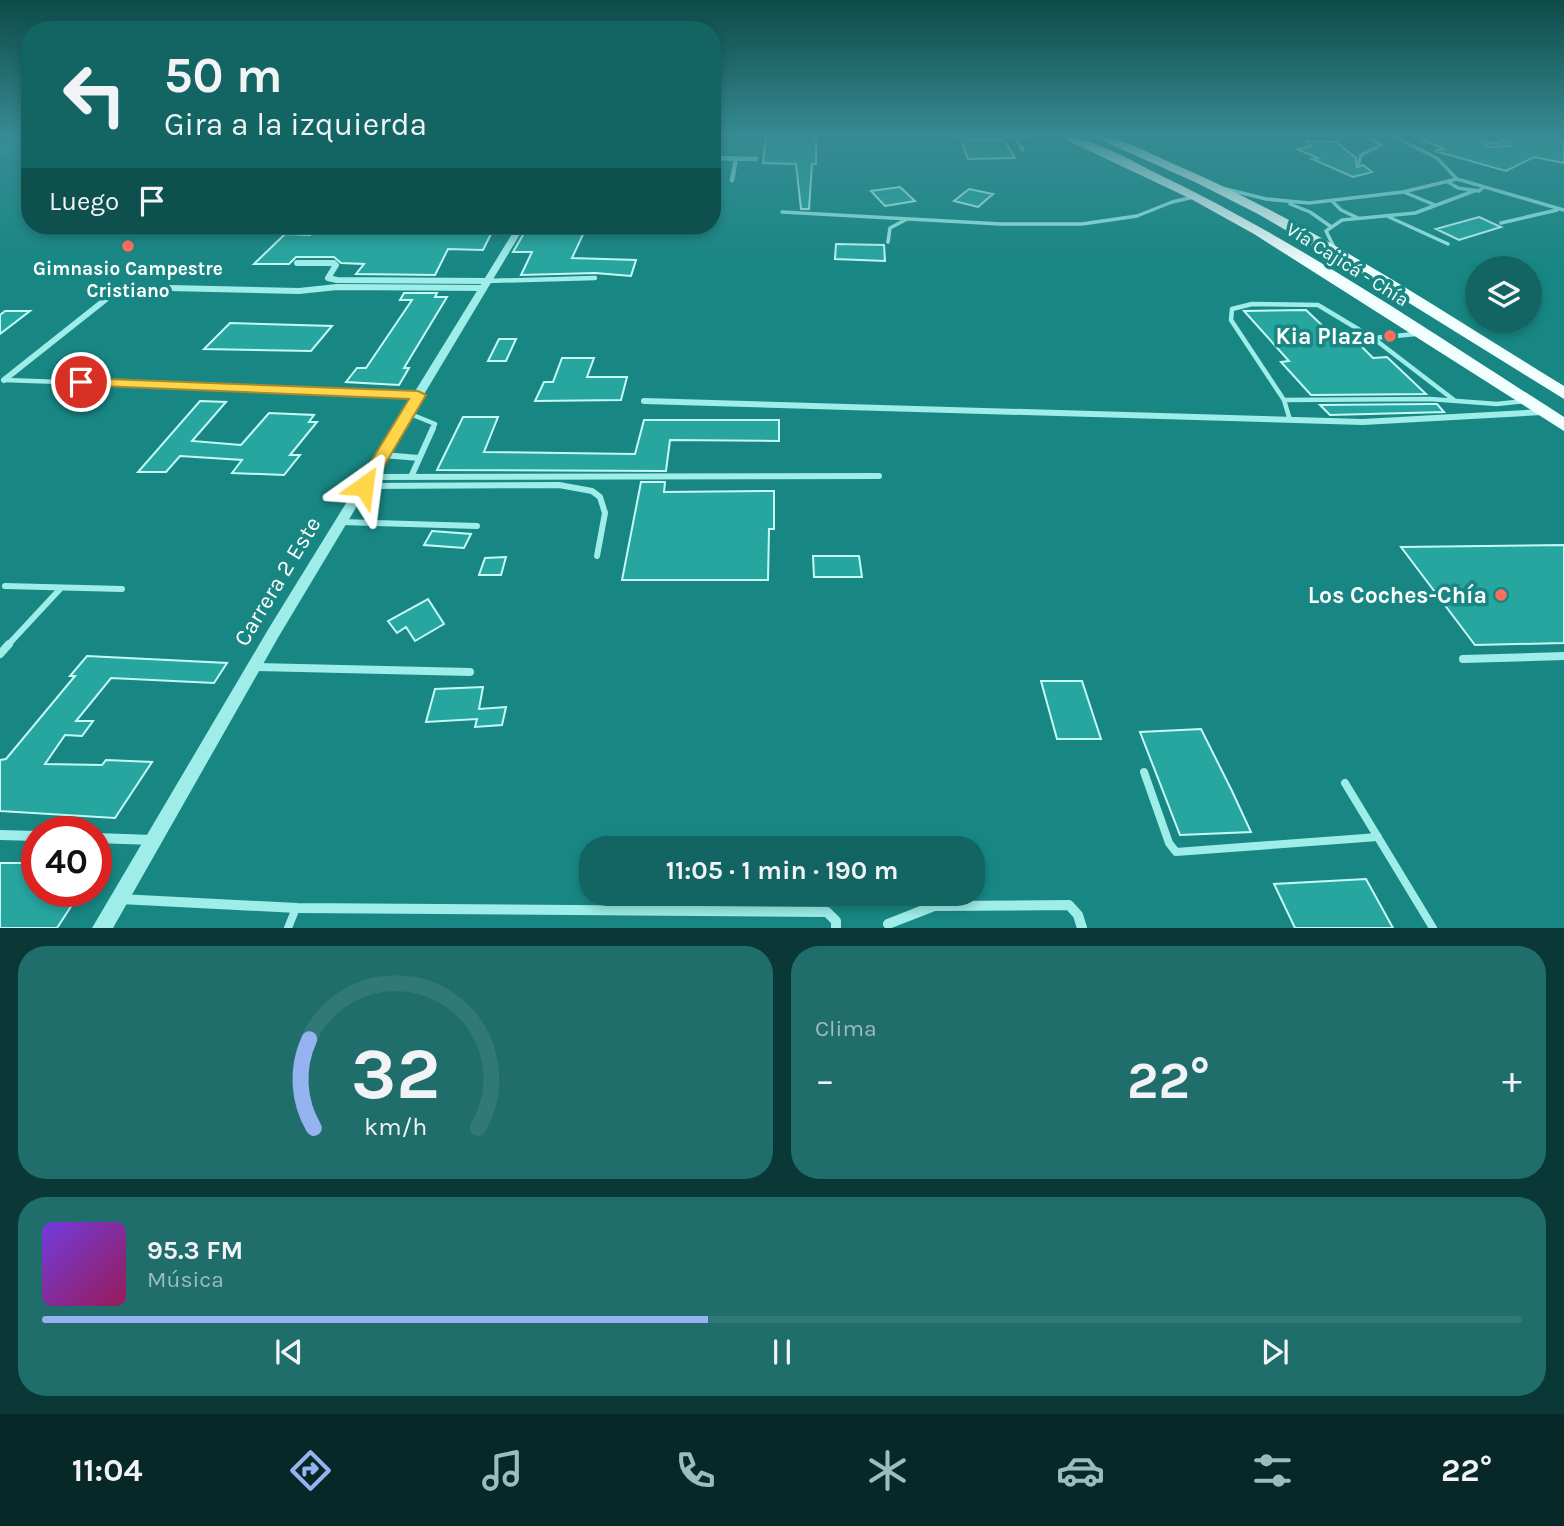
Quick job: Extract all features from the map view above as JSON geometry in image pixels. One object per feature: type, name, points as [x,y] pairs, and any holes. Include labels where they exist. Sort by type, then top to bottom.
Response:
[{"type":"highway","name":"Vía Cajicá - Chía","points":[[1158,179],[1197,197],[1273,239],[1564,425]]},
{"type":"highway","points":[[1198,179],[1341,256],[1564,394]]},
{"type":"street","name":"Carrera 2 Este","points":[[102,928],[254,667],[515,235]]},
{"type":"street","points":[[297,263],[336,264],[328,278],[337,280],[485,284]]},
{"type":"street","points":[[169,288],[299,291],[337,286],[485,284]]},
{"type":"street","points":[[4,380],[115,292]]},
{"type":"street","points":[[395,394],[418,395]]},
{"type":"street","points":[[644,401],[1363,422],[1543,412]]},
{"type":"street","points":[[0,835],[21,836]]},
{"type":"street","points":[[112,839],[154,840]]},
{"type":"street","points":[[119,899],[297,908],[827,912],[836,921],[836,928]]},
{"type":"street","points":[[888,924],[934,906],[1069,905],[1078,915],[1082,928]]},
{"type":"lane","points":[[1204,182],[1249,196],[1283,201],[1332,201],[1403,192],[1456,179]]},
{"type":"lane","points":[[1459,179],[1473,181],[1483,187],[1562,209]]},
{"type":"lane","points":[[1448,181],[1457,188],[1474,191]]},
{"type":"lane","points":[[1330,226],[1359,218],[1389,217],[1422,211],[1482,190],[1483,187]]},
{"type":"lane","points":[[1403,192],[1435,205]]},
{"type":"lane","points":[[782,212],[1001,224],[1082,224],[1137,216],[1172,202],[1197,197]]},
{"type":"lane","points":[[1283,201],[1310,212],[1330,226]]},
{"type":"lane","points":[[1332,201],[1341,210],[1359,218]]},
{"type":"lane","points":[[1501,223],[1562,209]]},
{"type":"lane","points":[[1389,217],[1448,244]]},
{"type":"lane","points":[[888,242],[890,228],[910,218]]},
{"type":"lane","points":[[1330,226],[1327,237],[1341,256]]},
{"type":"lane","points":[[485,284],[594,278]]},
{"type":"lane","points":[[1290,420],[1284,400],[1231,320],[1232,309],[1252,304],[1318,305],[1373,338],[1454,400]]},
{"type":"lane","points":[[1373,338],[1421,333]]},
{"type":"lane","points":[[4,380],[395,394]]},
{"type":"lane","points":[[1284,400],[1454,400],[1485,405],[1509,405],[1526,400]]},
{"type":"lane","points":[[408,413],[435,424],[411,477]]},
{"type":"lane","points":[[383,455],[419,458]]},
{"type":"lane","points":[[367,482],[411,477],[879,476]]},
{"type":"lane","points":[[367,482],[559,485],[589,488],[601,495],[606,507],[597,556]]},
{"type":"lane","points":[[341,523],[477,526]]},
{"type":"lane","points":[[5,586],[122,589]]},
{"type":"lane","points":[[0,654],[61,588]]},
{"type":"lane","points":[[1463,659],[1564,656]]},
{"type":"lane","points":[[254,667],[470,672]]},
{"type":"lane","points":[[1144,772],[1169,843],[1178,852],[1378,837]]},
{"type":"lane","points":[[1345,783],[1433,928]]},
{"type":"lane","points":[[288,928],[297,908]]},
{"type":"building","points":[[798,179],[811,179],[809,209],[801,209]]},
{"type":"building","points":[[900,187],[915,201],[885,206],[871,191]]},
{"type":"building","points":[[969,189],[993,194],[978,207],[954,201]]},
{"type":"building","points":[[1479,217],[1501,227],[1459,240],[1436,229]]},
{"type":"building","points":[[284,235],[490,235],[483,250],[448,249],[435,275],[356,274],[364,264],[341,263],[334,257],[296,257],[289,264],[254,264]]},
{"type":"building","points":[[523,235],[583,235],[572,258],[636,260],[631,276],[595,273],[521,275],[532,252],[513,252]]},
{"type":"building","points":[[836,244],[884,245],[885,261],[835,259]]},
{"type":"building","points":[[404,293],[437,293],[435,297],[447,297],[404,368],[409,368],[399,385],[346,382],[357,368],[366,368],[412,300],[400,300]]},
{"type":"building","points":[[1306,310],[1330,333],[1347,332],[1373,358],[1387,357],[1426,394],[1311,395],[1281,362],[1289,361],[1244,311]]},
{"type":"building","points":[[5,311],[30,311],[0,334],[0,315]]},
{"type":"building","points":[[230,323],[332,326],[311,351],[204,349]]},
{"type":"building","points":[[499,339],[516,339],[506,361],[488,361]]},
{"type":"building","points":[[562,358],[594,358],[587,377],[627,377],[621,400],[535,401],[544,382],[553,382]]},
{"type":"building","points":[[200,401],[226,402],[192,441],[241,445],[269,413],[314,415],[309,422],[317,422],[290,455],[300,455],[284,475],[232,473],[242,460],[180,456],[166,472],[138,472]]},
{"type":"building","points":[[1437,404],[1444,412],[1330,415],[1320,405]]},
{"type":"building","points":[[463,417],[498,417],[484,452],[635,454],[644,420],[779,420],[779,441],[670,440],[666,471],[437,470]]},
{"type":"building","points":[[641,482],[665,482],[664,492],[774,491],[774,529],[769,529],[768,580],[622,580]]},
{"type":"building","points":[[432,531],[471,534],[464,548],[424,545]]},
{"type":"building","name":"Los Coches-Chía","points":[[1564,545],[1564,643],[1475,645],[1401,547]]},
{"type":"building","points":[[813,556],[859,556],[862,577],[814,577]]},
{"type":"building","points":[[506,557],[501,575],[479,575],[485,558]]},
{"type":"building","points":[[428,599],[444,624],[415,641],[406,627],[397,633],[388,621]]},
{"type":"building","points":[[87,656],[227,663],[214,683],[111,678],[76,721],[93,721],[82,736],[65,735],[45,764],[102,765],[106,760],[152,762],[115,818],[0,811],[0,760],[6,759],[75,676],[70,676]]},
{"type":"building","points":[[1041,681],[1082,681],[1101,739],[1057,739]]},
{"type":"building","points":[[483,687],[479,709],[506,707],[502,725],[475,727],[477,719],[426,722],[435,689]]},
{"type":"building","points":[[1201,729],[1251,832],[1180,835],[1140,732]]},
{"type":"building","points":[[0,863],[21,863],[21,907],[71,907],[57,928],[0,928]]},
{"type":"building","points":[[1366,879],[1393,928],[1295,928],[1274,884]]},
{"type":"place","name":"Gimnasio Campestre Cristiano","points":[[128,246]]},
{"type":"place","name":"Kia Plaza","points":[[1390,336]]},
{"type":"place","name":"Los Coches-Chía","points":[[1501,595]]},
{"type":"route","points":[[81,382],[418,395],[364,486]]}]
